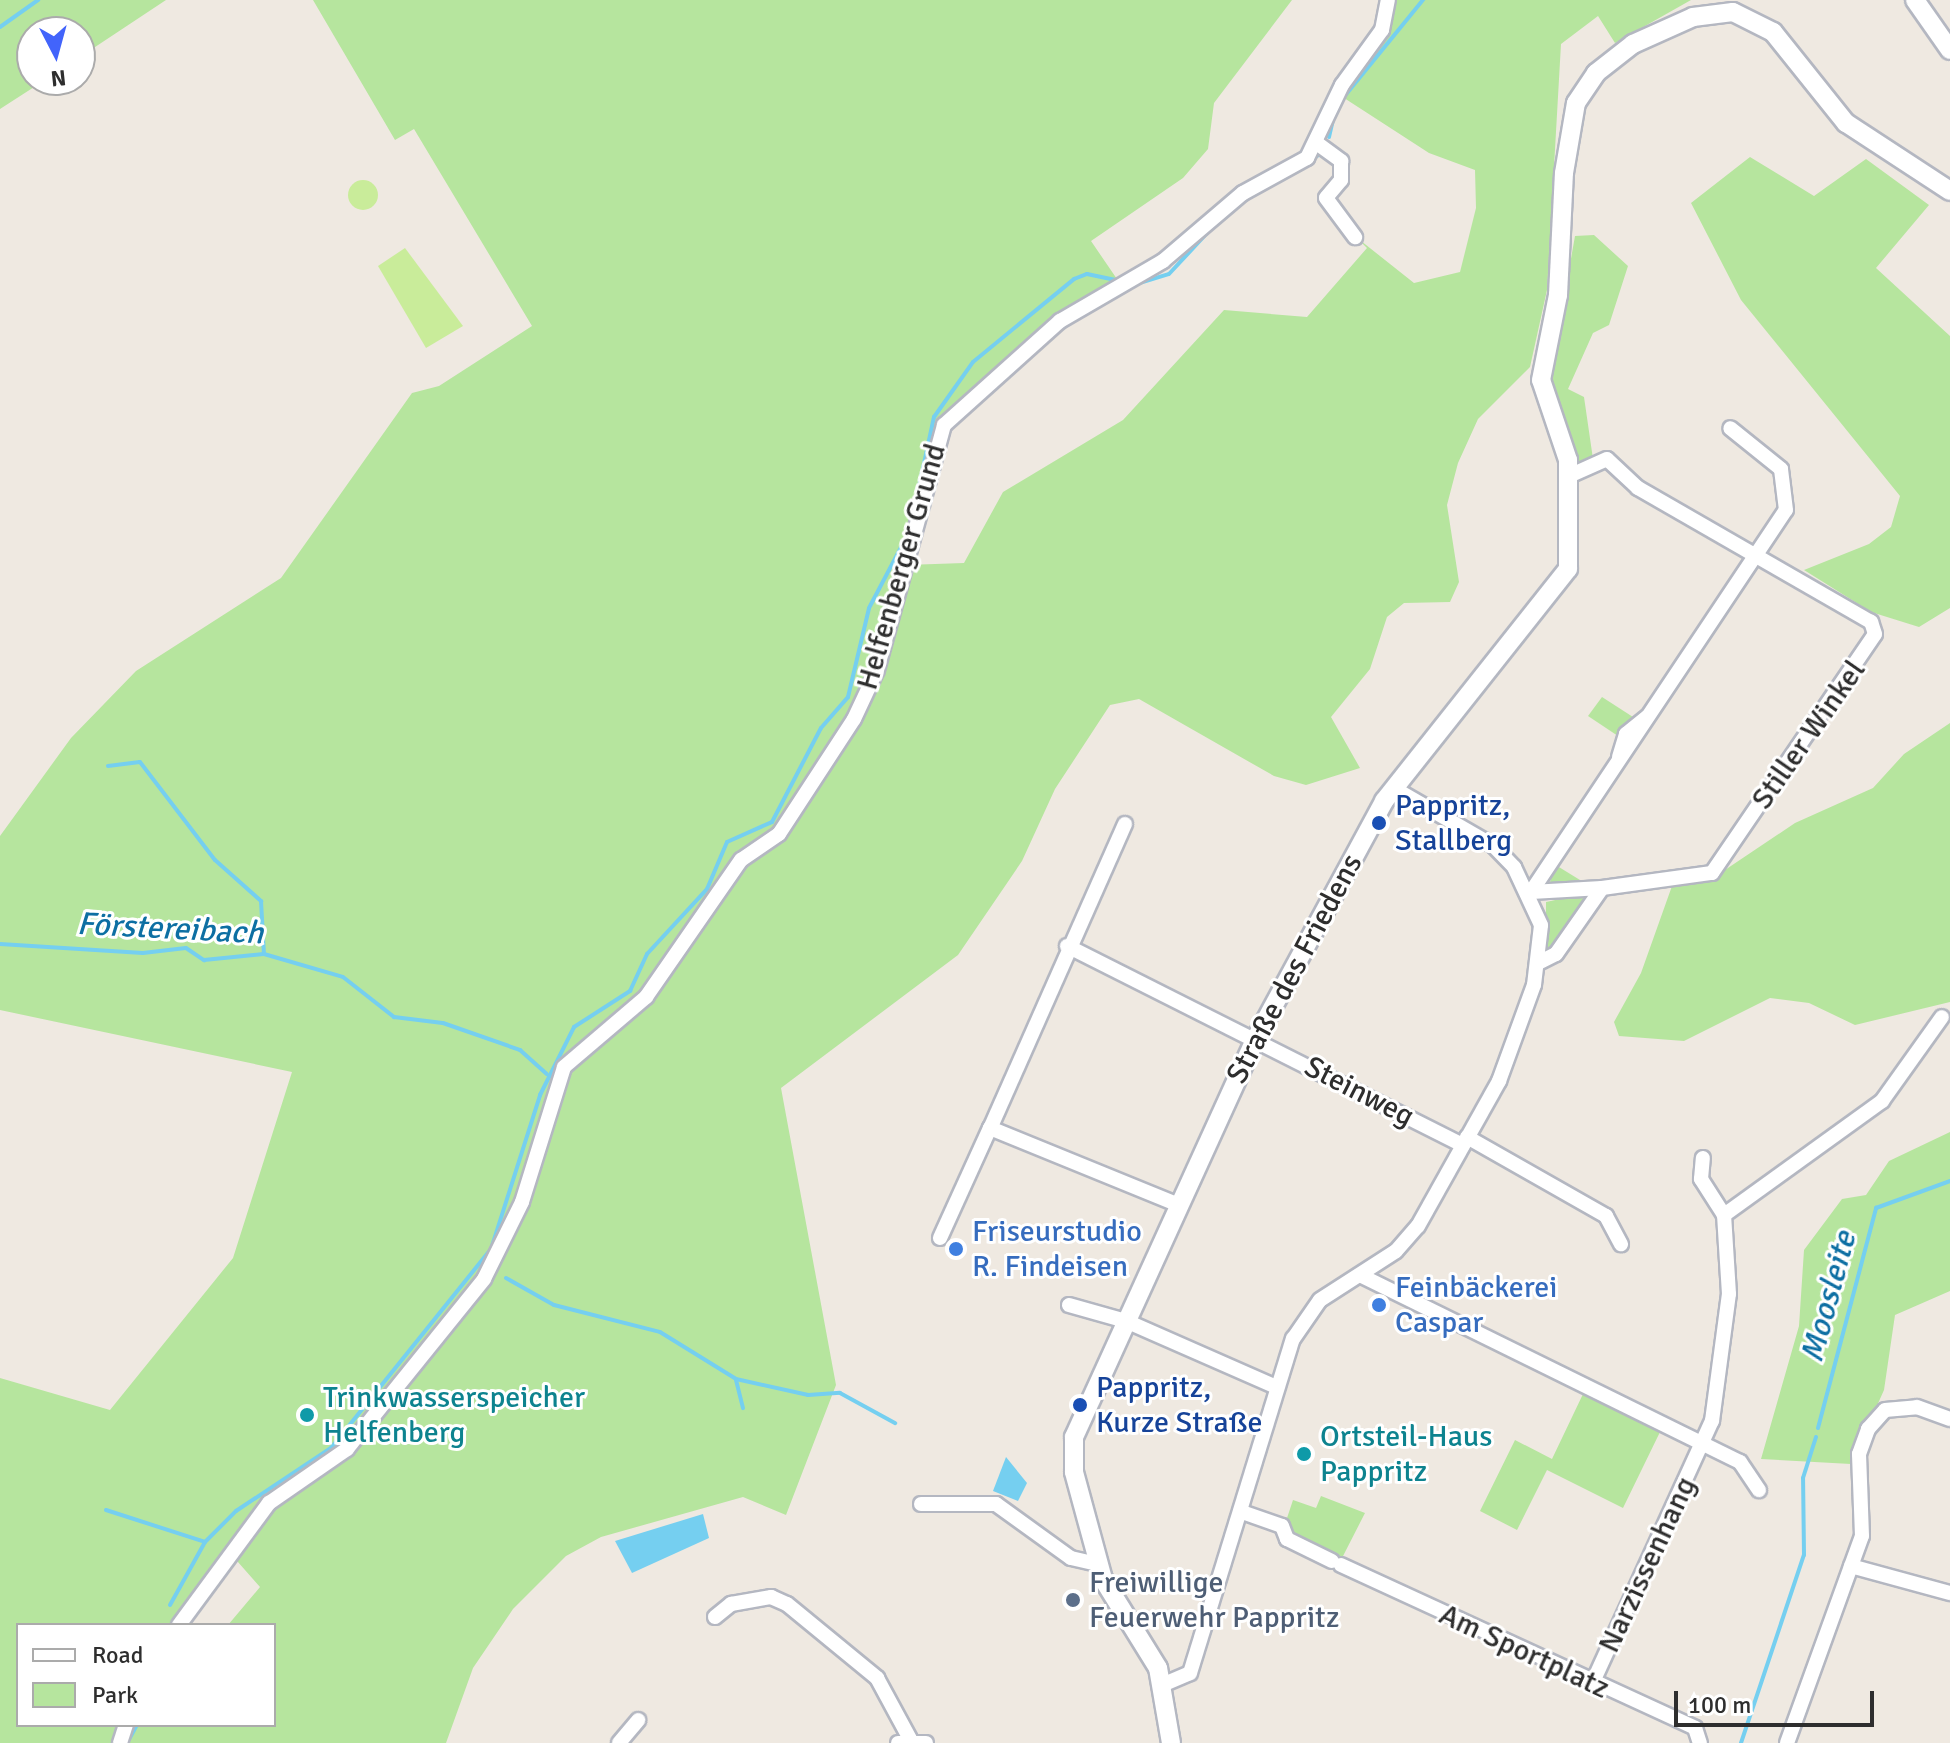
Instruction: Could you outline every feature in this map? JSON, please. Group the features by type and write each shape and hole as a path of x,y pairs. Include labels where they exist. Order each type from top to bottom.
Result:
{"street":[{"path":"1355,237 1326,198 1341,180 1341,161 1318,144 1342,85 1382,30 1388,0"},
{"path":"1915,0 1950,50"},
{"name":"Straße des Friedens","path":"1171,1743 1162,1685 1098,1564 1072,1445 1255,1040 1393,788 1563,578 1572,544 1569,476 1541,380 1558,295 1562,193 1570,122 1596,73 1657,32 1722,11 1773,32 1846,123 1950,191"},
{"name":"Helfenberger Grund","path":"180,1623 269,1503 347,1449 484,1279 522,1202 564,1067 646,997 741,860 779,834 854,719 877,670 944,425 1060,321 1116,284 1163,261 1220,211 1318,144"},
{"path":"1531,892 1619,758 1626,734 1648,716 1786,510 1787,480 1730,428"},
{"path":"1569,476 1607,459 1638,488 1757,557"},
{"path":"1736,546 1745,573"},
{"name":"Stiller Winkel","path":"1602,888 1712,873 1875,634 1871,622 1757,557"},
{"path":"1162,1685 1190,1673 1242,1512 1274,1386 1311,1311 1362,1276 1418,1226 1499,1081 1538,963 1541,925 1531,892 1494,846 1393,788"},
{"path":"940,1238 1067,946 1125,824"},
{"path":"1531,892 1602,888"},
{"path":"1538,963 1556,954 1602,888"},
{"name":"Steinweg","path":"1067,946 1465,1141 1606,1216 1621,1244"},
{"path":"1703,1158 1701,1179 1724,1215 1882,1101 1942,1017"},
{"path":"990,1128 1179,1205"},
{"name":"Narzissenhang","path":"1592,1684 1704,1447 1724,1358 1724,1215"},
{"path":"1362,1276 1448,1312 1704,1447 1749,1467 1759,1490"},
{"path":"1069,1305 1126,1321 1274,1386"},
{"path":"1790,1742 1863,1523 1859,1454 1885,1410 1917,1407 1950,1419"},
{"path":"921,1504 996,1504 1071,1558 1098,1564"},
{"name":"Am Sportplatz","path":"1242,1512 1282,1526 1287,1539 1336,1563 1592,1684 1695,1728 1700,1743"},
{"path":"1851,1566 1950,1593"},
{"path":"715,1617 731,1604 771,1597 787,1604 877,1678 904,1741 926,1743"},
{"path":"619,1743 638,1720"}],"green space":[{"path":"0,0 166,0 96,46 96,16 16,16 16,96 20,96 0,109"},
{"path":"313,0 1292,0 1214,103 1208,149 1183,178 1091,241 1119,282 956,409 906,565 964,563 1003,492 1123,420 1224,310 1307,317 1367,248 1356,237 1414,283 1460,272 1476,208 1475,170 1429,153 1341,96 1389,31 1385,0 1691,0 1615,43 1598,16 1561,44 1547,290 1530,367 1478,419 1458,463 1447,505 1459,582 1450,602 1404,603 1387,617 1370,669 1331,717 1360,768 1306,785 1274,776 1139,699 1110,705 1055,789 1022,861 958,955 781,1088 836,1385 786,1515 743,1497 601,1537 566,1556 513,1609 473,1668 446,1743 0,1743 0,1378 110,1410 233,1258 292,1072 0,1010 0,836 71,738 136,671 281,578 412,393 439,386 532,326 414,129 395,140"},
{"path":"1750,157 1814,196 1866,159 1929,205 1876,268 1950,336 1950,608 1919,627 1871,612 1804,570 1869,544 1891,527 1900,496 1741,300 1691,203"},
{"path":"363,180 374,184 378,195 374,206 363,210 352,206 348,195 352,184"},
{"path":"1594,235 1628,266 1609,325 1593,333 1568,389 1584,397 1593,459 1576,469 1549,383 1575,236"},
{"path":"405,248 463,326 426,348 378,266"},
{"path":"1602,697 1633,717 1618,736 1588,716"},
{"path":"1950,723 1950,1002 1855,1025 1809,1003 1770,998 1684,1041 1619,1036 1614,1022 1641,973 1672,886 1716,876 1795,823 1873,788 1904,754"},
{"path":"1554,864 1580,880 1582,886 1549,887"},
{"path":"1588,893 1556,949 1546,952 1546,902"},
{"path":"1950,1132 1950,1291 1895,1315 1884,1390 1851,1464 1761,1459 1799,1326 1804,1250 1842,1199 1866,1195 1889,1161"},
{"path":"1583,1394 1660,1432 1623,1508 1547,1470 1517,1530 1480,1511 1515,1440 1552,1459"},
{"path":"1321,1496 1365,1513 1341,1560 1296,1538 1286,1521 1293,1500 1316,1508"}],"water":[{"path":"1006,1457 1027,1483 1018,1501 993,1491"},
{"path":"703,1514 709,1538 632,1573 615,1541"}],"waterway":[{"path":"0,27 38,0"},
{"path":"1343,98 1423,0"},
{"path":"1329,137 1334,116"},
{"path":"1268,187 1320,154"},
{"path":"1136,284 1169,274 1208,232"},
{"path":"917,496 934,417 973,362 1074,279 1087,274 1120,281"},
{"name":"Förstereibach","path":"170,1605 205,1542 236,1511 331,1448 491,1249 540,1095 574,1027 630,991 647,954 707,889 727,842 772,822 821,728 848,697 869,608 909,532"},
{"path":"108,766 140,762 215,860 261,901 264,954"},
{"name":"Förstereibach","path":"0,944 143,953 186,948 204,960 264,954 343,977 394,1017 443,1023 520,1050 547,1074"},
{"name":"Moosleite","path":"1818,1428 1876,1208 1950,1181"},
{"path":"506,1278 554,1305 660,1332 736,1379 808,1395 840,1393 895,1423"},
{"path":"736,1380 743,1408"},
{"name":"Moosleite","path":"1741,1743 1804,1555 1803,1478 1816,1437"},
{"path":"106,1510 205,1542"},
{"path":"127,1743 136,1727"}],"place":[{"name":"Pappritz, Stallberg","path":"1379,823"},
{"name":"Friseurstudio R. Findeisen","path":"956,1249"},
{"name":"Feinbäckerei Caspar","path":"1379,1305"},
{"name":"Pappritz, Kurze Straße","path":"1080,1405"},
{"name":"Trinkwasserspeicher Helfenberg","path":"307,1415"},
{"name":"Ortsteil-Haus Pappritz","path":"1304,1454"},
{"name":"Freiwillige Feuerwehr Pappritz","path":"1073,1600"}]}
